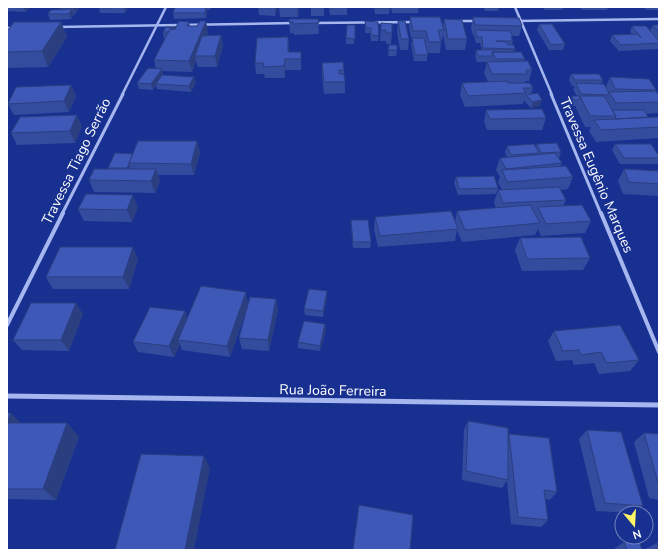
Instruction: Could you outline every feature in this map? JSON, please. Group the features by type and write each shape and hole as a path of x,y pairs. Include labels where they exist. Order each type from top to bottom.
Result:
{"street":[{"name":"Travessa Tiago Serrão","path":"7,325 166,7"},
{"name":"Travessa Eugênio Marques","path":"515,7 659,352"},
{"path":"513,21 659,19"},
{"path":"449,21 481,21"},
{"path":"307,23 418,22"},
{"path":"54,27 299,23"},
{"path":"7,28 23,28"},
{"name":"Rua João Ferreira","path":"7,396 659,405"}],"building":[{"path":"60,7 74,7 60,8"},
{"path":"99,7 124,7 99,8"},
{"path":"175,7 206,7 205,13 173,13"},
{"path":"390,7 390,8 375,8"},
{"path":"72,9 69,14 48,14 51,10"},
{"path":"410,17 440,17 444,30 438,30 441,42 429,42 426,31 413,31"},
{"path":"473,17 519,18 522,26 475,25"},
{"path":"289,19 318,19 319,23 293,24 293,22 289,22"},
{"path":"444,19 462,20 467,39 448,39"},
{"path":"179,21 189,22 187,26 197,26 200,21 206,21 189,61 154,60 170,29 175,29"},
{"path":"365,21 378,22 379,36 371,35 371,28 366,28"},
{"path":"398,21 405,21 409,39 401,39"},
{"path":"14,22 61,22 42,51 7,52 7,31"},
{"path":"381,23 392,24 392,33 386,33 386,30 381,30"},
{"path":"539,24 552,24 565,44 551,45"},
{"path":"347,25 355,25 355,39 346,38"},
{"path":"653,25 659,25 659,32"},
{"path":"632,26 646,26 659,41 659,43 621,45 612,35 638,34"},
{"path":"166,27 176,28 170,29 169,32 163,32"},
{"path":"475,30 510,31 513,41 496,41 507,42 508,45 514,45 515,49 483,48 482,37 477,37"},
{"path":"221,35 215,56 195,56 202,36"},
{"path":"288,37 288,52 301,52 301,59 285,59 284,66 263,67 264,63 255,63 257,38"},
{"path":"412,38 424,38 428,55 415,55"},
{"path":"389,45 397,45 397,50 388,50"},
{"path":"476,50 514,50 515,52 492,52 492,56 478,56"},
{"path":"492,52 521,52 525,59 496,59"},
{"path":"528,61 532,70 526,70 527,74 492,74 487,62"},
{"path":"343,62 344,70 339,70 339,74 344,74 345,82 324,82 322,63"},
{"path":"148,68 162,69 151,84 137,83"},
{"path":"571,74 599,74 603,80 575,80"},
{"path":"162,75 194,77 189,86 156,84"},
{"path":"610,77 649,79 656,90 615,89"},
{"path":"507,81 508,83 530,83 533,88 523,88 526,93 468,96 462,83"},
{"path":"576,83 604,84 609,93 608,95 581,94"},
{"path":"71,85 64,101 8,104 16,87"},
{"path":"656,91 659,95 659,102 616,103 609,92"},
{"path":"538,93 542,100 533,102 526,95"},
{"path":"572,96 580,96 579,100 574,100"},
{"path":"580,96 604,96 616,116 590,116"},
{"path":"542,109 546,118 490,119 486,110"},
{"path":"612,110 644,110 648,117 616,119 616,116"},
{"path":"77,115 70,131 11,133 20,117"},
{"path":"659,117 659,127 601,130 594,120"},
{"path":"138,141 197,141 191,164 129,163"},
{"path":"557,143 561,152 541,153 537,144"},
{"path":"534,144 539,153 511,155 507,146"},
{"path":"615,144 651,144 659,158 624,158"},
{"path":"115,153 133,154 127,168 108,168"},
{"path":"555,153 562,163 506,169 500,158"},
{"path":"566,166 573,177 507,182 502,170"},
{"path":"94,169 156,169 151,181 89,180"},
{"path":"624,169 659,171 659,184 629,182"},
{"path":"494,176 498,188 459,189 456,177"},
{"path":"559,187 566,200 503,203 498,190"},
{"path":"86,194 133,195 127,210 78,209"},
{"path":"530,205 540,223 465,230 457,211"},
{"path":"582,205 591,221 546,224 538,207"},
{"path":"451,211 458,229 380,236 375,217"},
{"path":"351,220 368,220 371,242 353,242"},
{"path":"581,237 590,258 527,259 520,238"},
{"path":"60,247 133,247 123,277 46,277"},
{"path":"201,286 246,292 227,346 178,340"},
{"path":"309,289 327,291 323,311 304,309"},
{"path":"250,297 276,299 268,340 239,338"},
{"path":"31,303 76,303 61,340 13,340"},
{"path":"150,307 185,311 169,346 133,342"},
{"path":"304,321 325,324 320,346 298,342"},
{"path":"620,325 639,360 607,363 601,352 581,355 579,350 563,351 554,331"},
{"path":"7,413 11,413 7,422"},
{"path":"468,421 508,428 508,480 466,471"},
{"path":"7,423 67,423 43,489 7,489"},
{"path":"587,430 621,432 643,505 605,503"},
{"path":"644,433 659,434 659,486"},
{"path":"509,434 549,438 557,492 544,490 548,520 518,517"},
{"path":"141,454 204,456 185,550 115,550"},
{"path":"359,505 413,515 410,550 353,550"},
{"path":"625,545 641,545 642,550 627,550"}]}
